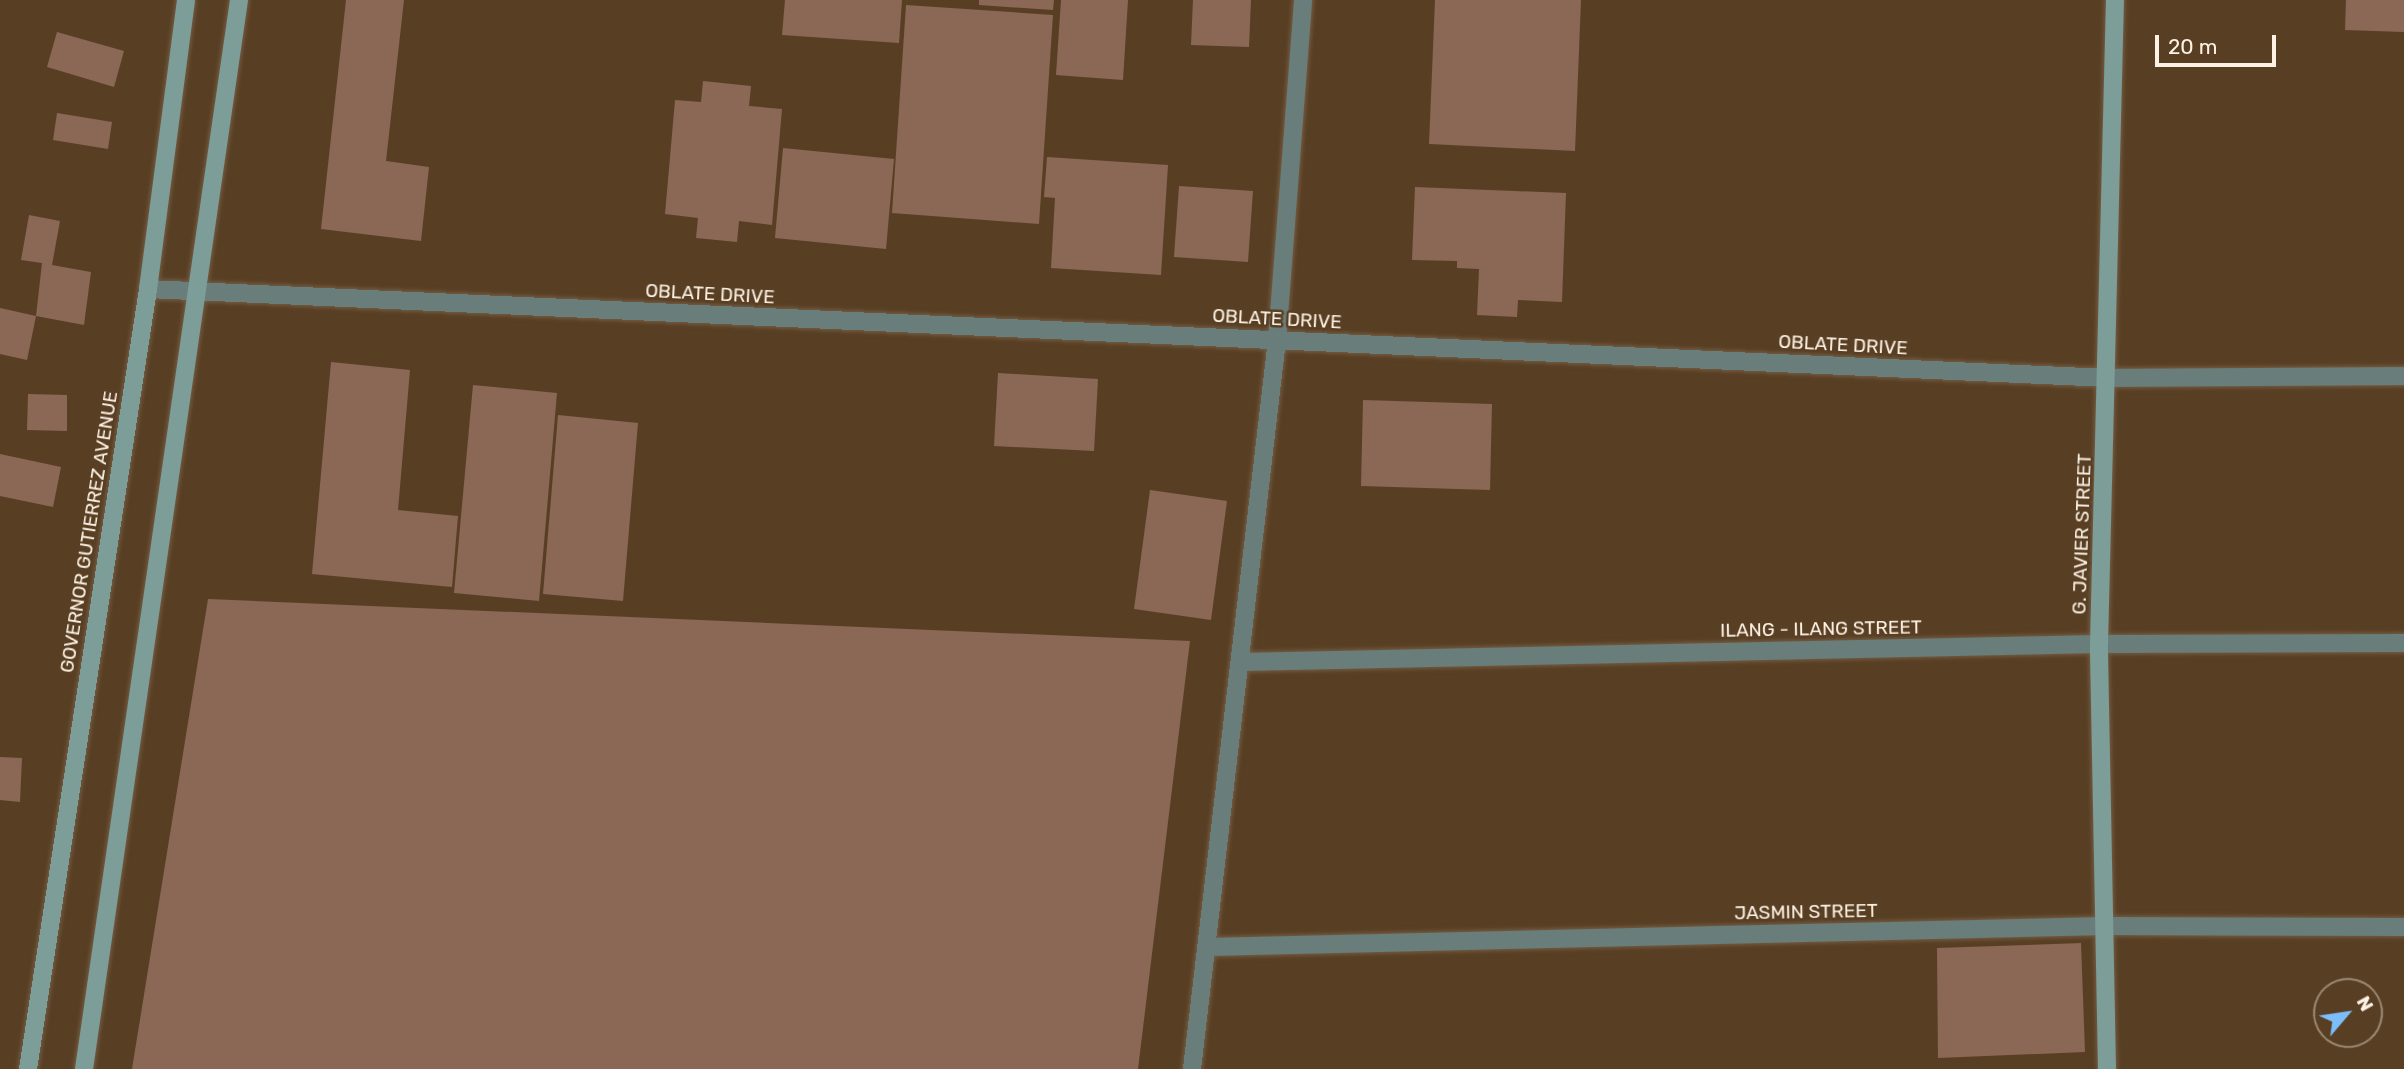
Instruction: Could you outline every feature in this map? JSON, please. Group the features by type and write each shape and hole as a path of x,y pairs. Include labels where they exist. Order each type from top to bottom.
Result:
{"street":[{"name":"GOVERNOR GUTIERREZ AVENUE","path":"28,1069 148,289 186,0"},
{"path":"84,1069 239,0"},
{"path":"1192,1069 1209,947 1277,340 1303,0"},
{"name":"G. JAVIER STREET","path":"2107,1069 2099,644 2109,378 2115,0"},
{"name":"OBLATE DRIVE","path":"148,289 2109,378 2404,376"},
{"name":"ILANG - ILANG STREET","path":"1240,662 2099,644 2404,643"},
{"name":"JASMIN STREET","path":"1209,947 2106,926 2404,927"}],"building":[{"path":"346,0 404,0 386,161 429,167 421,241 321,229"},
{"path":"785,0 902,0 899,43 782,35"},
{"path":"979,0 1054,0 1053,10 979,5"},
{"path":"1061,0 1128,0 1123,80 1056,75"},
{"path":"1193,0 1251,0 1249,47 1191,45"},
{"path":"1435,0 1581,0 1575,151 1429,144"},
{"path":"2346,0 2404,0 2404,32 2345,30"},
{"path":"906,5 1053,15 1039,224 892,213"},
{"path":"57,32 124,51 114,87 47,67"},
{"path":"703,81 751,86 749,106 782,109 772,225 739,221 737,242 696,238 698,218 665,214 675,100 701,102"},
{"path":"57,113 112,122 108,149 53,140"},
{"path":"783,148 894,159 886,249 775,238"},
{"path":"1047,157 1168,165 1161,275 1051,268 1055,198 1044,197"},
{"path":"1179,186 1253,191 1248,262 1174,257"},
{"path":"1415,187 1566,193 1562,302 1518,300 1517,317 1477,315 1479,269 1457,268 1457,261 1412,260"},
{"path":"29,215 60,221 52,265 91,272 84,325 36,316 42,263 21,260"},
{"path":"0,308 36,316 27,360 0,354"},
{"path":"331,362 410,370 398,510 458,516 452,587 312,574"},
{"path":"998,373 1098,379 1094,451 994,446"},
{"path":"473,385 557,393 539,601 454,593"},
{"path":"28,394 67,395 67,431 27,430"},
{"path":"1363,400 1492,404 1490,490 1361,486"},
{"path":"558,415 638,423 623,601 543,594"},
{"path":"0,454 61,467 53,507 0,496"},
{"path":"1150,490 1227,501 1211,620 1134,609"},
{"path":"208,599 1190,641 1138,1069 132,1069"},
{"path":"0,757 22,758 20,802 0,800"},
{"path":"2081,943 2085,1052 1938,1058 1937,948"}]}
